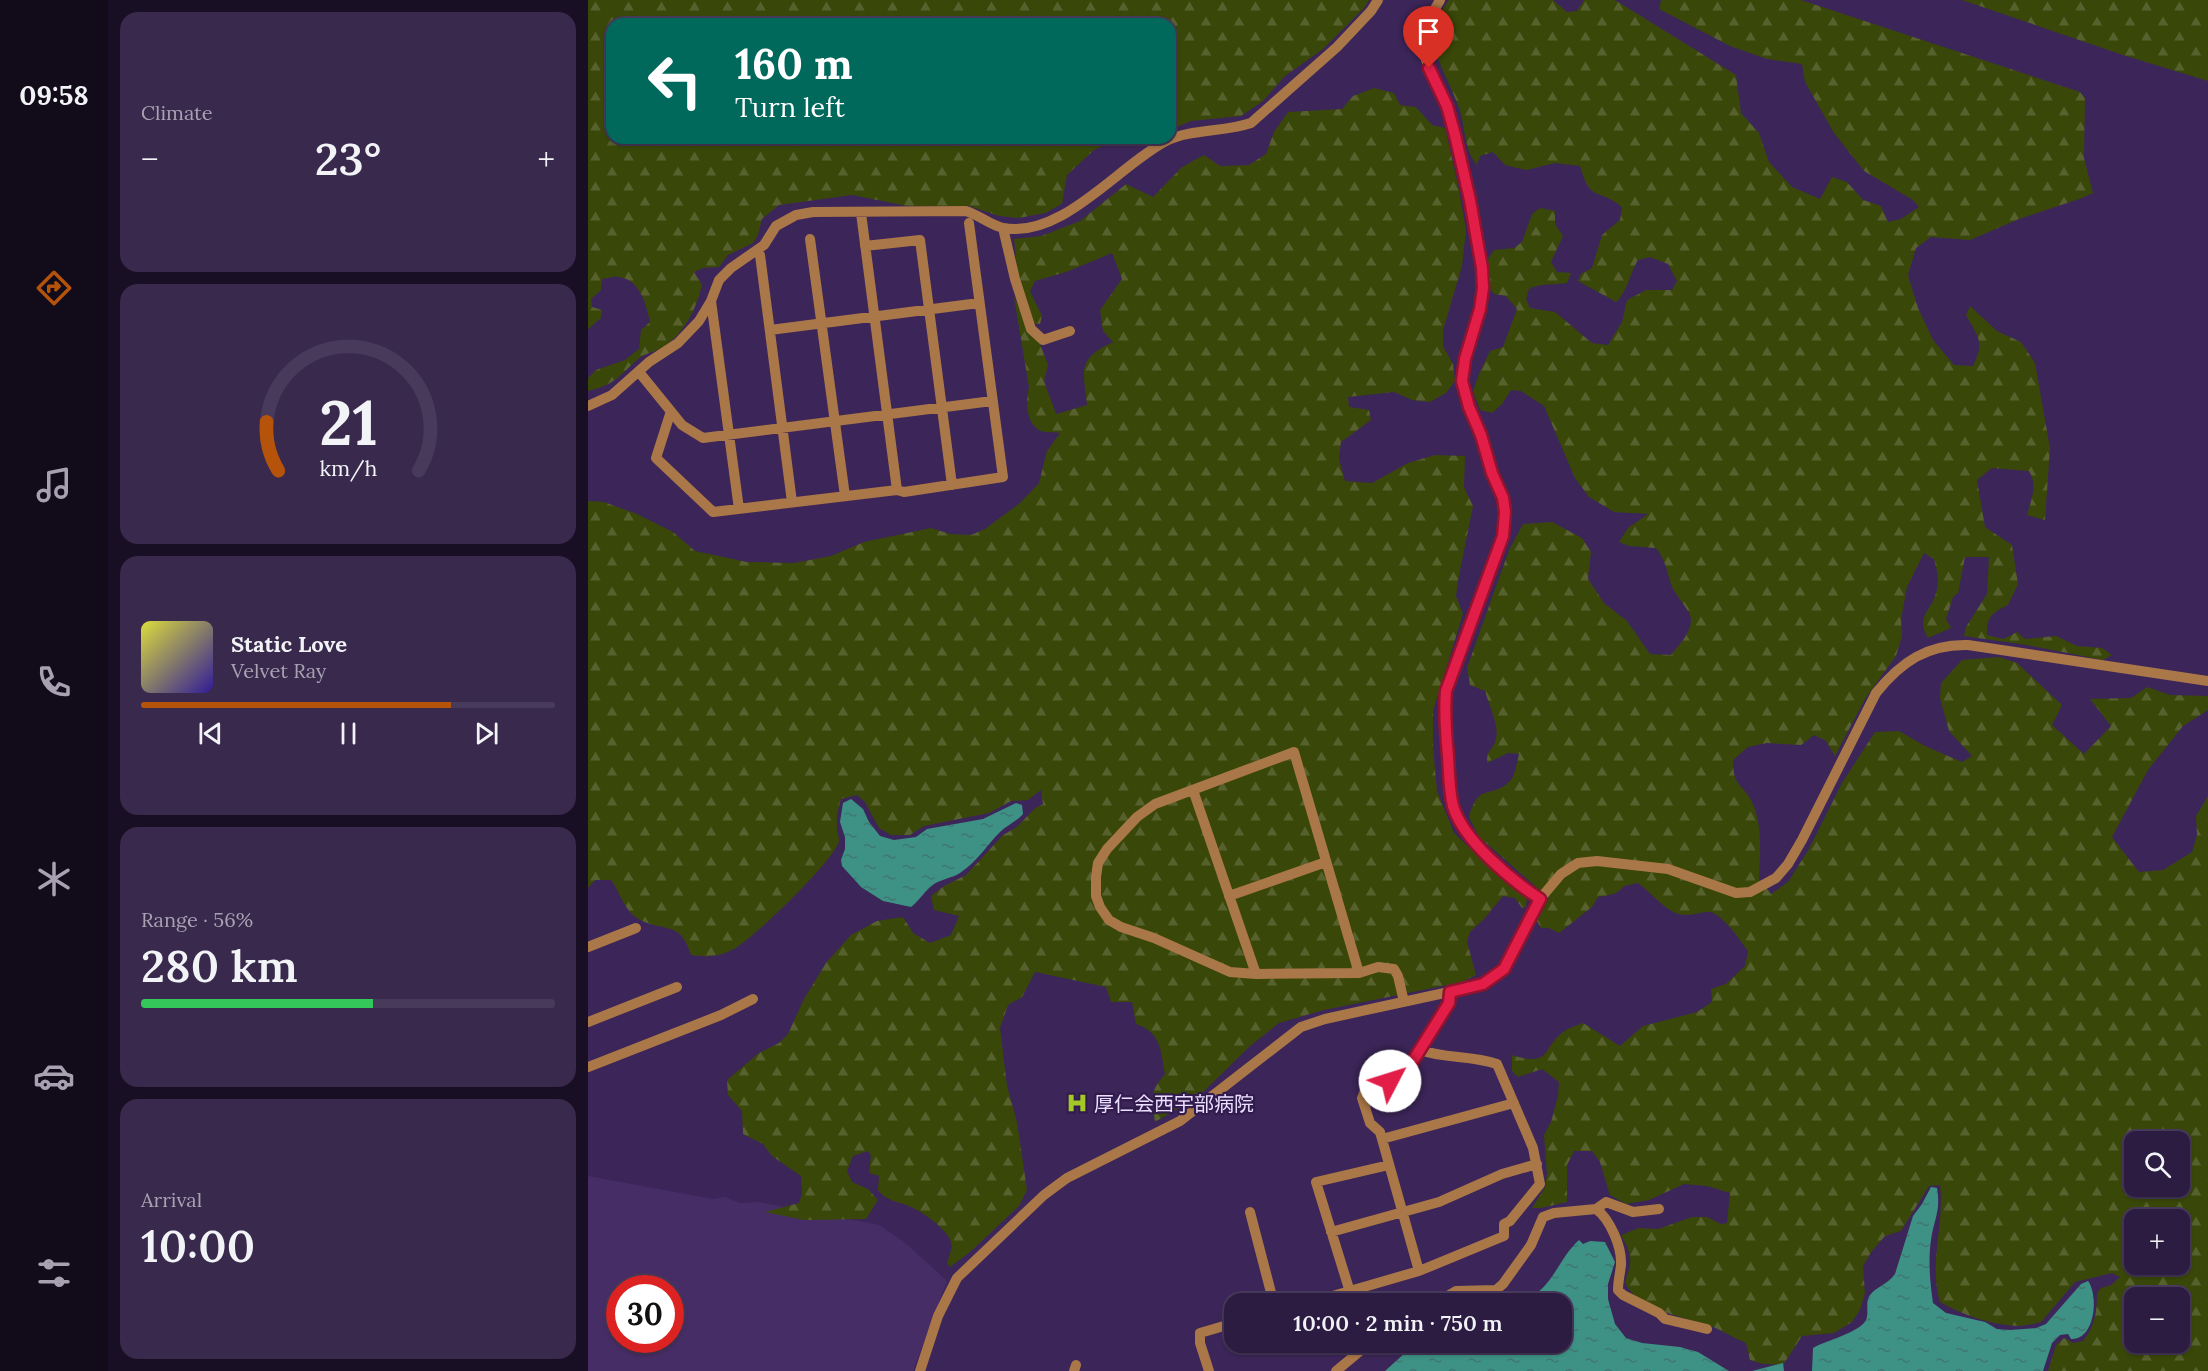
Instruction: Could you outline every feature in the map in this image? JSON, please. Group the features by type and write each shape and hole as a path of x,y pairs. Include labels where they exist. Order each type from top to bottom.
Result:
{"street":[{"path":"1176,137 1236,128 1251,123 1337,47 1371,11 1377,0"},
{"path":"1440,0 1424,34 1424,51 1429,68 1447,106 1455,135 1482,268 1483,288 1480,309 1465,359 1462,381 1492,473 1503,498 1505,512 1503,536 1446,691 1444,712 1451,791 1455,812 1465,833 1478,847 1540,899"},
{"path":"588,406 612,395 678,343 699,321 711,301 719,280 731,268 764,245 776,226 796,215 813,212 966,211 1003,228 1041,224 1063,216 1136,160 1161,144"},
{"path":"861,213 897,490"},
{"path":"671,411 656,458 713,512 897,490 904,492 1003,477 969,223"},
{"path":"1003,228 1015,279 1031,329 1043,340 1070,331"},
{"path":"810,239 837,422 845,496"},
{"path":"865,246 920,240 951,485"},
{"path":"757,250 760,255 792,502"},
{"path":"711,301 739,509"},
{"path":"770,330 979,303"},
{"path":"639,372 682,424 703,438 992,401"},
{"path":"920,1371 938,1316 957,1278 1044,1195 1067,1178 1180,1121 1301,1027 1325,1019 1483,984 1504,969 1540,899 1561,874 1578,862 1597,861 1668,869 1736,893 1750,892 1776,878 1788,864 1802,840 1876,693 1892,674 1910,660 1931,650 1952,645 1968,645 2208,681"},
{"path":"1359,973 1294,752 1155,804 1137,817 1107,849 1098,863 1096,896 1100,908 1109,920 1120,927 1154,938 1230,972 1256,975 1359,973 1378,968 1394,969 1404,1002"},
{"path":"1193,790 1256,975"},
{"path":"1229,896 1326,862"},
{"path":"588,947 636,928"},
{"path":"588,1022 676,987"},
{"path":"1419,1271 1380,1132 1370,1123 1362,1098 1364,1093 1380,1087 1411,1064 1449,1003 1450,992"},
{"path":"588,1066 721,1015 753,999"},
{"path":"1346,1293 1419,1271 1504,1236 1504,1224 1510,1221 1540,1184 1533,1148 1497,1064 1480,1058 1430,1054 1420,1050"},
{"path":"1382,1139 1514,1103"},
{"path":"1331,1232 1439,1202 1502,1174 1537,1164"},
{"path":"1350,1292 1316,1182 1389,1165"},
{"path":"1453,1293 1496,1290 1503,1284 1531,1245 1543,1217 1554,1213 1596,1209 1606,1202 1612,1202 1633,1212 1659,1209"},
{"path":"1596,1209 1605,1216 1612,1227 1620,1256 1618,1290 1623,1295 1659,1313 1665,1319 1707,1329"},
{"path":"1250,1212 1271,1293"},
{"path":"1209,1371 1200,1343 1200,1333 1224,1326"},
{"path":"1336,1371 1358,1353"}],"shaded area":[{"path":"588,1176 713,1199 725,1197 740,1203 759,1202 879,1225 903,1241 947,1281 913,1371 588,1371"}],"green space":[{"path":"588,0 1369,0 1364,8 1323,49 1285,76 1263,101 1241,116 1191,121 1176,127 1176,18 606,18 606,144 1107,144 1094,150 1067,175 1062,204 1045,213 1019,218 999,216 969,206 907,206 852,195 779,205 762,219 758,235 753,243 728,255 719,267 703,268 694,272 702,285 693,311 678,335 663,347 641,357 611,383 588,391 588,378 596,370 625,360 639,349 641,330 650,322 641,293 625,278 602,279 601,290 591,299 592,307 602,310 601,318 588,329"},
{"path":"1449,0 1553,0 1567,12 1577,11 1584,0 1615,0 1736,75 1741,113 1759,133 1769,162 1792,187 1820,199 1832,177 1847,182 1863,200 1881,206 1888,222 1901,219 1919,207 1913,200 1864,171 1834,133 1805,82 1802,64 1767,59 1730,46 1659,9 1661,0 1801,0 2080,92 2085,98 2084,158 2093,193 2019,219 1970,240 1931,237 1916,248 1908,275 1918,308 1933,340 1954,365 1973,366 1979,351 1977,334 1966,315 1970,306 1997,331 2021,342 2035,363 2050,448 2045,520 2027,515 2033,487 2029,471 1992,468 1977,480 1985,527 2012,545 2018,584 2008,605 1998,610 1989,619 1987,635 2003,639 2017,632 2025,639 2056,636 2077,646 2102,648 2112,655 2103,660 2027,645 1964,636 1966,627 1987,594 1989,557 1965,557 1958,593 1953,597 1946,619 1951,628 1928,638 1923,624 1925,614 1934,599 1938,580 1934,559 1924,553 1907,587 1901,620 1902,636 1896,656 1865,699 1835,756 1826,741 1814,735 1801,745 1767,743 1748,747 1733,760 1733,769 1736,780 1756,811 1760,840 1759,879 1771,894 1788,882 1809,849 1842,783 1875,732 1899,731 1925,746 1962,762 1972,756 1949,731 1940,698 1941,683 1962,660 1999,657 2017,663 2062,705 2052,725 2084,754 2111,726 2090,699 2131,698 2147,687 2170,695 2208,696 2208,710 2183,726 2148,770 2112,837 2139,872 2163,870 2192,852 2197,835 2196,816 2208,796 2208,1371 2048,1371 2056,1345 2064,1338 2073,1343 2083,1341 2087,1335 2094,1318 2097,1293 2101,1288 2111,1285 2120,1277 2112,1273 2075,1282 2041,1322 2027,1325 2008,1325 1988,1321 1967,1315 1940,1302 1936,1258 1941,1200 1940,1185 1929,1186 1901,1231 1885,1236 1872,1251 1863,1266 1865,1293 1860,1310 1852,1322 1834,1333 1802,1336 1783,1365 1763,1364 1750,1360 1746,1343 1711,1326 1650,1306 1631,1292 1625,1282 1630,1258 1621,1235 1639,1228 1658,1229 1692,1217 1707,1217 1721,1224 1727,1223 1730,1193 1707,1186 1684,1184 1649,1200 1626,1204 1610,1195 1600,1162 1592,1151 1574,1151 1567,1165 1567,1202 1532,1208 1545,1187 1547,1174 1544,1135 1551,1122 1559,1082 1542,1069 1518,1077 1512,1071 1512,1055 1534,1059 1541,1057 1558,1036 1583,1023 1620,1046 1643,1026 1697,1012 1712,1002 1711,989 1726,984 1745,966 1748,951 1717,915 1711,912 1678,914 1667,908 1638,883 1598,897 1592,907 1559,933 1549,928 1541,928 1537,921 1549,898 1479,837 1469,817 1481,795 1503,787 1512,779 1519,754 1508,753 1487,763 1488,753 1494,745 1496,724 1485,691 1470,685 1467,668 1509,550 1523,524 1552,522 1582,538 1591,552 1588,579 1604,603 1627,621 1650,654 1671,655 1687,635 1691,623 1691,617 1672,587 1664,562 1656,548 1629,546 1619,542 1628,528 1648,514 1614,512 1589,497 1575,478 1544,406 1521,391 1511,390 1502,404 1492,413 1480,410 1473,391 1479,374 1490,351 1503,347 1517,309 1506,296 1494,294 1489,288 1488,259 1494,250 1514,248 1522,242 1532,214 1540,208 1555,211 1555,224 1563,236 1551,262 1557,272 1571,273 1567,283 1529,289 1526,299 1530,308 1555,312 1592,343 1608,345 1622,322 1627,300 1646,290 1672,290 1677,281 1668,264 1650,257 1638,260 1623,293 1616,302 1578,281 1581,274 1592,268 1602,235 1620,220 1622,207 1592,190 1580,166 1555,163 1526,170 1505,165 1493,152 1480,156 1477,165 1469,152 1459,108 1437,54 1434,41 1435,28"},
{"path":"1962,0 2208,0 2208,81 2123,55"},
{"path":"1374,88 1394,93 1400,105 1416,107 1432,125 1445,128 1466,230 1462,266 1443,330 1443,346 1453,364 1455,381 1446,393 1430,402 1412,400 1394,392 1348,397 1349,407 1369,410 1371,420 1341,442 1339,459 1345,481 1372,483 1408,463 1435,455 1465,456 1464,487 1473,506 1456,596 1463,614 1433,711 1437,791 1454,833 1482,860 1527,897 1526,907 1522,908 1515,898 1503,896 1470,932 1467,942 1476,975 1462,982 1324,1010 1279,1023 1250,1046 1199,1096 1155,1122 1153,1096 1156,1086 1165,1074 1162,1058 1155,1037 1151,1032 1136,1024 1132,1002 1111,1002 1106,987 1035,972 1022,997 1008,1005 1000,1028 1007,1086 1017,1122 1027,1190 1019,1206 970,1252 950,1267 947,1263 952,1247 948,1235 922,1213 881,1194 878,1190 879,1176 869,1173 871,1156 868,1151 853,1156 847,1171 852,1182 868,1189 878,1200 866,1219 804,1220 765,1212 799,1203 802,1194 801,1176 772,1156 763,1144 743,1134 742,1111 728,1095 727,1080 759,1053 779,1043 788,1034 804,999 826,963 851,935 877,921 903,917 913,933 930,943 951,935 959,916 934,910 931,896 944,886 966,875 1003,835 1017,827 1034,809 1043,804 1041,790 1028,800 1011,801 989,813 924,826 910,835 891,835 879,828 865,802 857,795 841,799 837,820 839,841 834,851 791,899 756,932 732,950 712,956 691,955 687,943 676,931 646,923 633,915 625,906 611,880 595,880 588,888 588,501 604,502 637,514 673,532 695,551 747,562 794,563 831,556 864,542 931,528 950,534 971,535 985,529 1020,503 1039,483 1047,451 1060,433 1041,431 1036,428 1029,417 1027,398 1029,387 1014,297 1038,339 1048,365 1044,381 1056,414 1087,405 1084,382 1085,366 1093,354 1113,342 1103,331 1100,310 1122,279 1112,253 1066,272 1035,281 1030,291 1042,316 1040,324 1031,323 1017,268 1014,239 1041,236 1080,221 1126,184 1153,197 1182,167 1204,155 1220,166 1249,165 1266,154 1274,132 1288,112 1342,109 1353,96"}],"water":[{"path":"851,799 863,809 869,822 880,836 894,840 916,837 927,829 983,819 1016,803 1022,805 1023,814 1000,832 966,869 934,884 911,907 883,901 861,887 842,866 845,837 840,822 843,803"},
{"path":"1931,1187 1937,1188 1938,1203 1930,1255 1933,1303 1946,1313 1985,1322 1997,1329 2036,1328 2046,1324 2081,1284 2088,1281 2094,1306 2090,1325 2079,1337 2071,1339 2068,1334 2060,1335 2052,1343 2043,1371 1812,1371 1813,1348 1853,1331 1866,1320 1868,1298 1895,1274 1913,1216"},
{"path":"1579,1240 1583,1244 1590,1241 1605,1242 1615,1262 1608,1284 1608,1299 1615,1324 1626,1338 1642,1343 1680,1347 1698,1352 1729,1371 1385,1371 1405,1353 1572,1353 1572,1293 1536,1293 1554,1274"},
{"path":"1783,1363 1784,1371 1752,1371"}],"place":[{"name":"厚仁会西宇部病院","path":"1077,1103"}],"route":[{"path":"1390,1081 1411,1064 1449,1003 1450,992 1483,984 1504,969 1540,899 1478,847 1465,833 1453,805 1451,791 1444,712 1446,691 1503,536 1505,512 1503,498 1492,473 1462,381 1465,359 1480,309 1483,288 1482,268 1455,135 1447,106 1429,68"}]}
